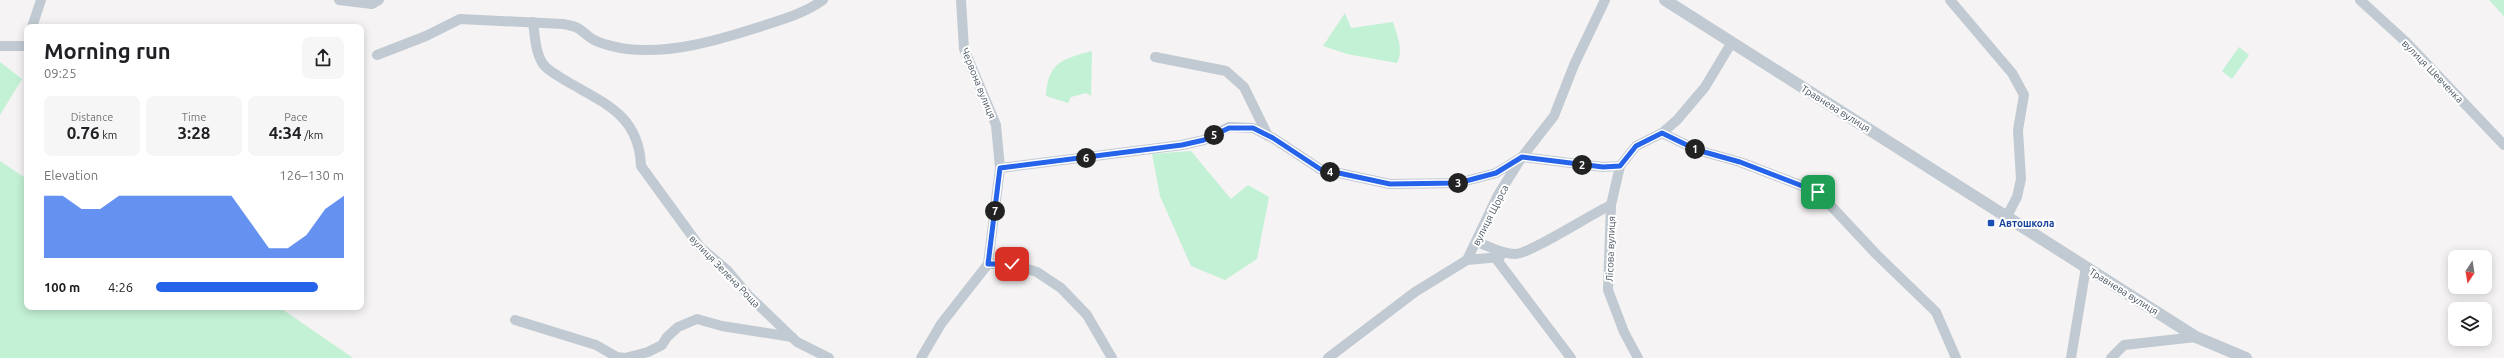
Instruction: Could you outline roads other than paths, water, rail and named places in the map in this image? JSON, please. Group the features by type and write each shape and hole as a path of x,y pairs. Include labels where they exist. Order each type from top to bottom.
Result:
{"street":[{"path":"33,24 41,0"},
{"path":"340,0 372,4 379,0"},
{"path":"377,55 426,36 460,19 533,22 580,27 595,40 626,49 658,49 725,39 787,19 809,10 823,0"},
{"name":"Червона вулиця","path":"961,0 964,49 996,125 1000,168 988,264"},
{"name":"вулиця Щорса","path":"1467,260 1498,195 1522,157 1554,116 1577,59 1605,0"},
{"path":"1950,0 2012,73 2024,95 2018,130 2021,179 2017,197 2007,216"},
{"name":"вулиця Шевченка","path":"2360,0 2406,42 2504,146"},
{"name":"Травнева вулиця","path":"1672,2 1732,42 2196,337 2246,358"},
{"name":"вулиця Зелена Роща","path":"533,22 536,45 543,64 558,76 619,112 630,123 641,151 641,166 682,226 700,247 727,270 748,295 797,342 829,358"},
{"path":"1000,168 1182,145 1204,140 1229,128 1253,128 1320,169 1390,184 1458,183 1496,173 1522,157 1603,167 1620,166 1636,146 1662,133 1677,120 1704,87 1732,42"},
{"path":"0,46 24,46"},
{"path":"1155,56 1226,71 1244,87 1268,136"},
{"path":"1662,133 1697,150 1740,162 1818,192 1873,251 1936,312 1956,358"},
{"name":"Лісова вулиця","path":"1620,166 1611,206 1608,290 1624,332 1638,358"},
{"path":"1328,358 1415,292 1467,260 1494,256 1516,255 1543,243 1611,206"},
{"path":"1476,242 1496,250 1516,255"},
{"path":"1494,256 1571,358"},
{"path":"921,358 941,324 988,264 1012,264 1037,272 1061,288 1087,315 1112,358"},
{"path":"2071,358 2086,267"},
{"path":"515,320 596,345 617,357 637,356 662,345 667,337 678,327 697,320 722,326 792,337"},
{"path":"2111,358 2124,344 2178,340 2196,337"}],"place":[{"name":"Автошкола","path":"1991,223"}]}
